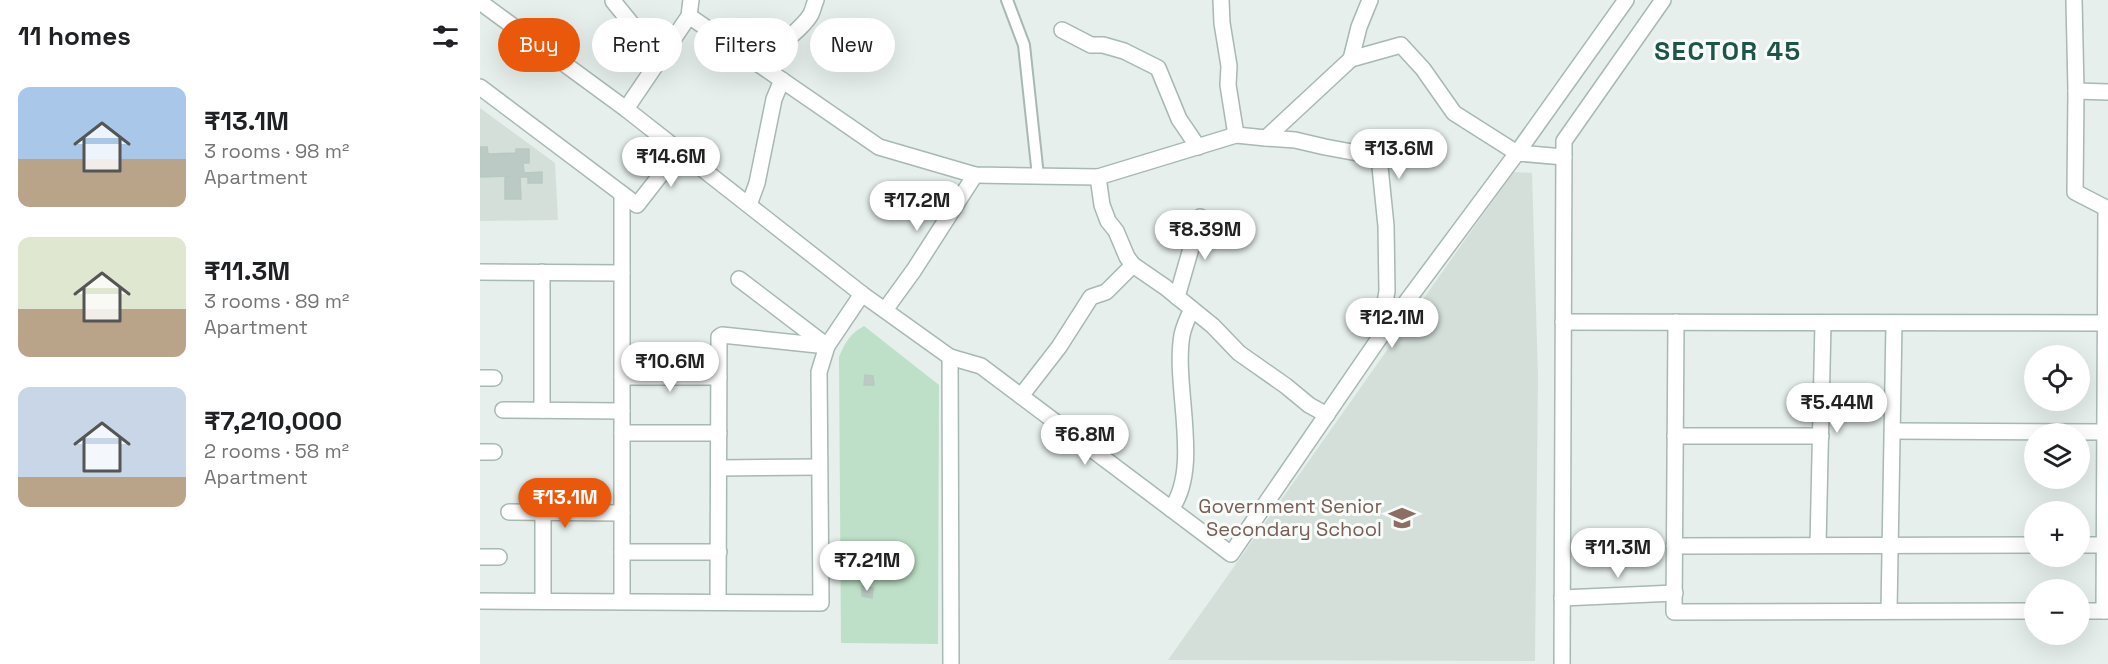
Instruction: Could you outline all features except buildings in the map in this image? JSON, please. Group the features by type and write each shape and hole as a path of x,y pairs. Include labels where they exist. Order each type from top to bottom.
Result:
{"street":[{"path":"682,26 689,16 691,0"},
{"path":"798,28 812,13 816,0"},
{"path":"1007,0 1024,45 1038,176"},
{"path":"1221,0 1229,66 1228,85 1236,135"},
{"path":"1351,59 1359,27 1370,0"},
{"path":"480,2 680,150 862,294 950,357 981,366 1231,554 1378,340 1517,153 1626,0"},
{"path":"1562,664 1564,141 1663,0"},
{"path":"2074,0 2075,192 2107,209 2104,545 2106,611 2090,611"},
{"path":"613,1 627,18"},
{"path":"689,16 694,19"},
{"path":"1062,30 1091,45 1103,45 1147,60 1158,68 1179,119 1198,147"},
{"path":"1266,138 1351,59 1401,45 1423,69 1454,113 1517,153 1564,157"},
{"path":"626,110 652,72"},
{"path":"770,72 879,147 975,174 1098,177 1236,135 1295,140 1379,157 1386,226 1387,291 1378,340"},
{"path":"749,205 757,183 774,99 782,80"},
{"path":"480,87 637,205 680,150"},
{"path":"2076,91 2108,92"},
{"path":"885,310 914,270 975,174"},
{"path":"1098,177 1102,205 1108,221 1116,231 1126,257 1133,265 1213,326 1239,353 1309,405 1327,415"},
{"path":"622,194 622,601"},
{"path":"1177,297 1200,217"},
{"path":"1021,396 1059,347 1091,297 1106,292 1133,265"},
{"path":"480,272 622,273"},
{"path":"542,272 542,410"},
{"path":"739,279 827,346"},
{"path":"480,601 821,603 819,372 827,346 862,294"},
{"path":"1171,509 1179,499 1185,466 1185,432 1181,403 1181,347 1182,334 1192,309"},
{"path":"1563,322 2105,323"},
{"path":"1676,322 1674,612 2024,611"},
{"path":"1818,546 1823,323"},
{"path":"1889,611 1894,323"},
{"path":"718,602 719,337 722,335 827,346"},
{"path":"950,357 951,664"},
{"path":"622,377 719,377"},
{"path":"503,410 622,411"},
{"path":"1893,431 2106,432"},
{"path":"622,433 718,433"},
{"path":"1675,436 1821,436"},
{"path":"719,468 819,467"},
{"path":"509,512 622,513"},
{"path":"543,512 543,601"},
{"path":"1674,546 2024,545"},
{"path":"2090,545 2104,545"},
{"path":"622,552 718,552"},
{"path":"480,557 499,557"},
{"path":"1562,598 1675,593"}],"shaded area":[{"path":"480,108 555,163 558,220 480,221"},
{"name":"Government Senior Secondary School","path":"1513,172 1532,173 1538,377 1535,661 1168,660"}],"green space":[{"path":"864,326 939,385 938,644 841,643 839,357 848,339"}],"place":[{"name":"Government Senior Secondary School","path":"1402,518"}],"district":[{"name":"SECTOR 45","path":"1728,51"}]}
